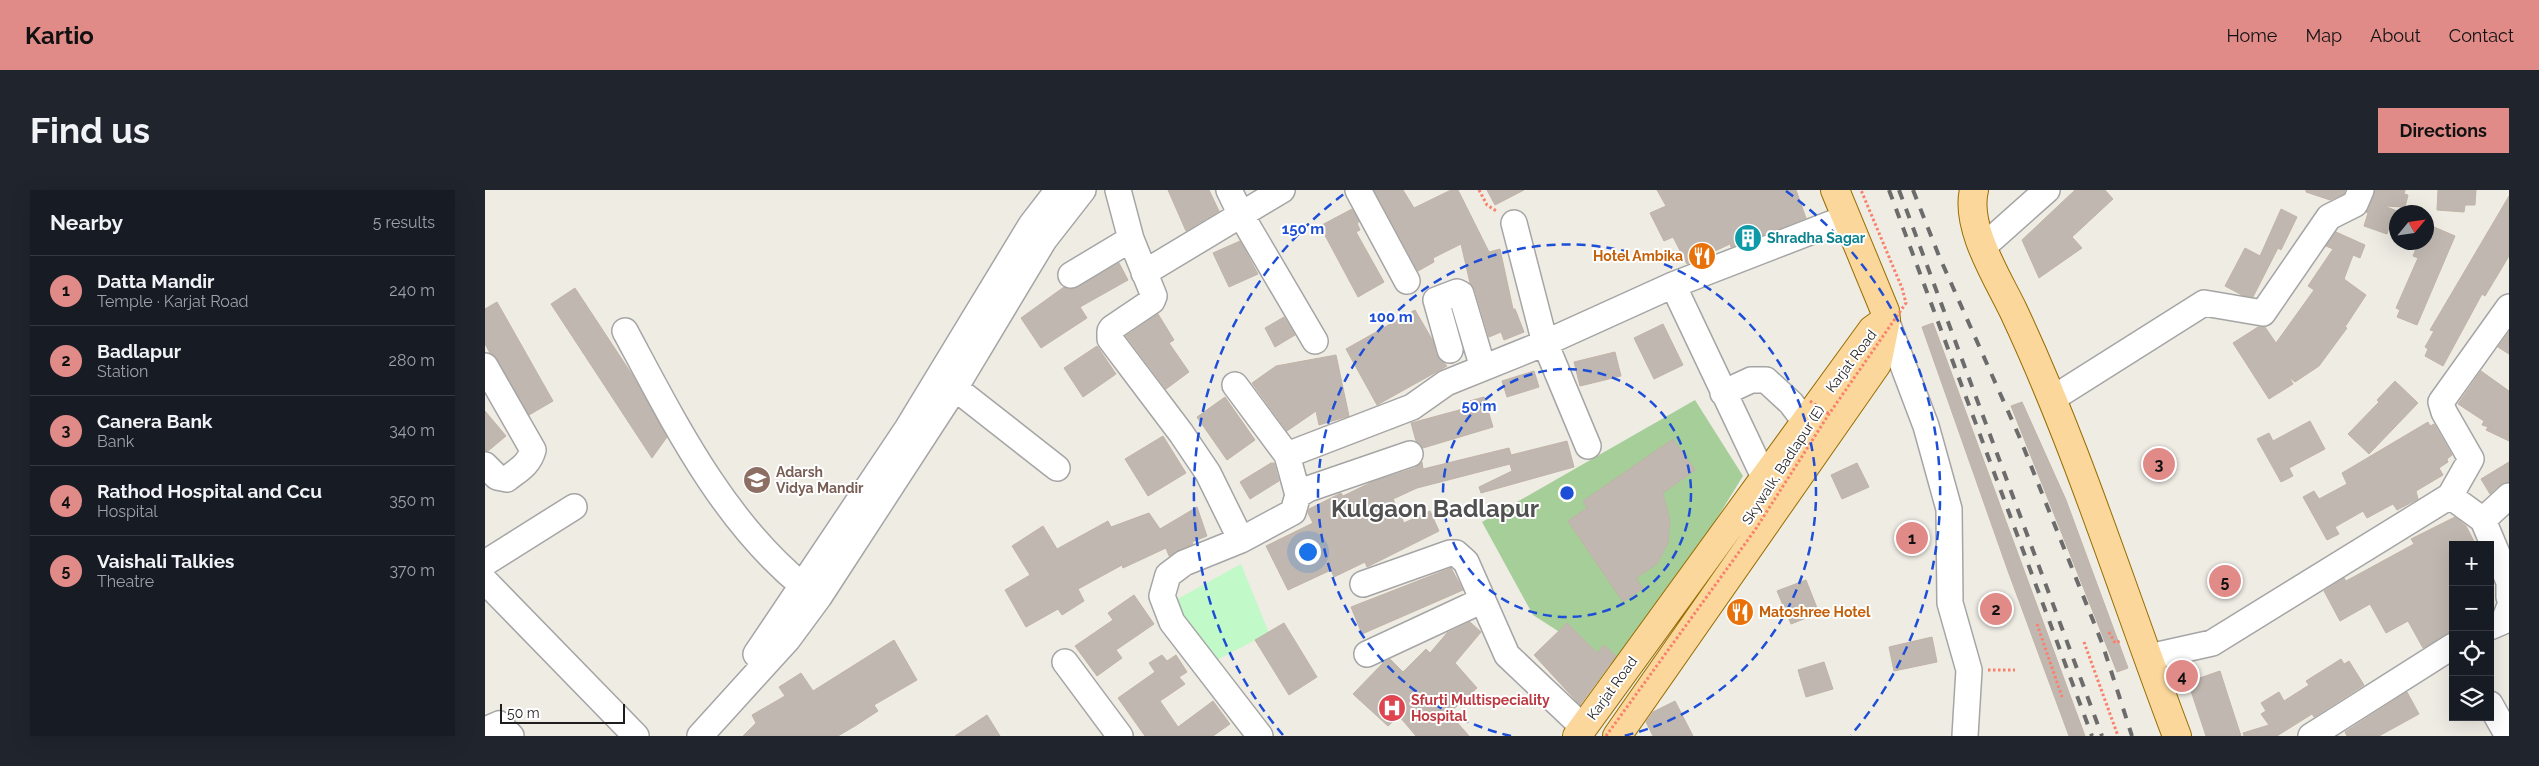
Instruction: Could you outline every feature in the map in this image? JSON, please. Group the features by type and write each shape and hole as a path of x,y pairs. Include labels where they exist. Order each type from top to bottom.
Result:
{"main road":[{"path":"1835,190 1885,311 1886,320"},
{"path":"1975,190 1972,199 1978,237 2032,351 2082,473 2177,736"},
{"name":"Karjat Road","path":"1589,733 1765,479 1815,413 1872,330 1886,320"},
{"name":"Karjat Road","path":"1617,736 1877,364 1886,320"}],"street":[{"path":"683,736 739,678 803,586 907,429 1031,225 1059,190"},
{"path":"700,736 788,639 819,597 955,388 1044,240 1083,190"},
{"path":"1118,190 1131,239 1154,298 1112,328 1111,339 1181,433 1208,473 1241,540"},
{"path":"1229,190 1315,341"},
{"path":"1144,273 1282,190"},
{"path":"1358,190 1407,281"},
{"path":"1983,247 2047,190"},
{"path":"2052,399 2204,303 2263,313 2329,217 2355,204 2361,190"},
{"path":"1287,455 1412,407 1446,383 1545,343 1673,285 1845,218"},
{"path":"1514,223 1545,343 1588,446"},
{"path":"1071,275 1131,239"},
{"path":"1673,285 1765,479"},
{"path":"1450,350 1436,300 1457,292 1461,294 1483,368"},
{"path":"2149,657 2212,643 2450,496 2471,459 2444,412 2441,402 2509,307"},
{"path":"1886,320 1926,426 1949,509 1950,603 1969,670 1965,736"},
{"path":"625,331 667,408 712,483 751,537 781,568 803,586"},
{"path":"485,366 533,450 531,458 525,466 507,479 497,477 485,465"},
{"path":"1723,393 1751,380 1766,380 1791,403 1815,413"},
{"path":"1235,385 1287,455 1298,495 1293,512 1241,540 1184,563 1168,576 1162,596 1173,622 1260,736"},
{"path":"955,388 1057,468"},
{"path":"1298,495 1308,489 1410,454"},
{"path":"2450,496 2483,520 2509,582 2509,596"},
{"path":"2483,520 2509,496"},
{"path":"485,563 574,507"},
{"path":"1363,584 1456,552 1467,562 1507,654 1589,733"},
{"path":"485,581 636,736"},
{"path":"1367,654 1483,600"},
{"path":"2311,736 2449,649"},
{"path":"1065,662 1120,736"},
{"path":"2494,712 2507,736"},
{"path":"485,730 499,724 511,736"}],"path":[{"path":"1479,190 1487,205 1514,223"},
{"name":"Skywalk, Badlapur (E)","path":"1589,733 1755,530 1815,413 1905,303 1902,288 1861,190"},
{"path":"2037,624 2062,697"},
{"path":"2084,642 2118,736"},
{"path":"1969,670 2015,670"}],"green space":[{"path":"1695,400 1743,476 1622,672 1533,615 1482,522"},
{"path":"1241,564 1269,633 1211,663 1172,602"}],"building":[{"path":"1168,190 1209,190 1219,211 1186,231"},
{"path":"1374,190 1403,190 1414,208 1451,190 1458,190 1489,252 1500,249 1513,309 1515,309 1524,332 1504,340 1501,332 1489,337 1475,290 1470,283 1461,244 1433,258 1434,262 1418,271"},
{"path":"1487,190 1524,190 1495,205"},
{"path":"1657,190 1796,190 1806,218 1731,247 1730,244 1687,264 1673,237 1664,241 1650,213 1666,206"},
{"path":"2075,190 2105,190 2113,199 2072,237 2082,248 2039,278 2022,240"},
{"path":"2306,190 2345,190 2344,194 2330,200 2306,192"},
{"path":"2375,190 2405,190 2404,194 2408,195 2406,205 2384,206 2389,208 2387,234 2364,226 2368,213 2366,212"},
{"path":"2438,190 2476,190 2475,205 2465,205 2464,212 2437,210"},
{"path":"2509,196 2509,256 2485,296 2482,294 2443,366 2425,356 2428,349 2425,347 2434,331 2430,330"},
{"path":"1352,209 1359,222 1357,223 1360,230 1356,232 1384,282 1358,297 1320,226"},
{"path":"2281,209 2297,217 2281,250 2278,248 2253,297 2242,295 2225,286 2245,248 2260,256"},
{"path":"2434,227 2455,236 2417,325 2397,317 2400,310 2396,308 2418,258 2413,256 2416,250 2434,250"},
{"path":"2336,232 2365,245 2360,258 2353,255 2344,279 2366,295 2345,327 2347,328 2319,366 2295,382 2289,377 2293,384 2269,399 2233,343 2258,327 2265,327 2276,343 2314,290 2308,286 2333,249 2326,246"},
{"path":"1240,241 1258,274 1229,287 1213,253"},
{"path":"1119,263 1128,280 1080,307 1087,318 1041,348 1021,318 1064,287 1071,289 1078,287"},
{"path":"575,288 631,373 667,437 652,458 551,304"},
{"path":"497,302 553,401 529,415 497,359 490,353 485,344 485,309"},
{"path":"1415,310 1433,341 1436,354 1447,366 1377,405 1346,349"},
{"path":"1158,314 1174,340 1169,343 1189,372 1166,389 1126,336"},
{"path":"1284,317 1295,335 1275,347 1265,328"},
{"path":"1933,323 2085,736 2069,736 2008,571 1922,327"},
{"path":"1663,324 1683,365 1654,379 1634,338"},
{"path":"2509,332 2509,354 2498,347"},
{"path":"1097,346 1116,374 1083,397 1064,368"},
{"path":"1615,352 1621,376 1580,386 1574,362"},
{"path":"1336,355 1349,416 1319,425 1316,411 1287,431 1252,383 1276,366"},
{"path":"1534,371 1539,387 1507,397 1502,381"},
{"path":"2481,371 2509,391 2509,441 2486,430 2488,427 2482,425 2484,421 2458,404"},
{"path":"2395,381 2418,403 2369,454 2348,434 2379,402 2377,400"},
{"path":"1225,397 1255,440 1227,460 1197,417"},
{"path":"1484,397 1493,427 1423,448 1416,441 1411,423 1463,409 1462,403"},
{"path":"2022,402 2066,500 2128,668 2117,672 2011,406"},
{"path":"485,411 506,436 488,451 485,451"},
{"path":"2310,421 2325,449 2289,468 2293,476 2281,482 2257,439 2269,433 2273,441"},
{"path":"2428,422 2430,426 2434,424 2452,455 2447,459 2448,462 2439,468 2443,475 2416,491 2418,499 2397,510 2393,504 2367,518 2363,511 2335,527 2339,534 2327,540 2303,497 2314,491 2319,499 2347,484 2342,473"},
{"path":"1163,436 1186,473 1148,496 1125,459"},
{"path":"1673,439 1695,470 1663,493 1670,521 1668,543 1657,564 1636,578 1643,588 1623,602 1568,521 1587,508 1583,501"},
{"path":"1567,441 1574,467 1481,493 1479,487 1512,471 1510,464 1417,488 1393,499 1404,523 1430,511 1439,531 1367,567 1365,562 1334,577 1331,570 1288,590 1266,546 1313,523 1308,513 1309,509 1341,493 1343,496 1372,482 1415,468 1422,462 1423,469 1509,448 1511,455"},
{"path":"2509,462 2509,482 2500,485 2490,494 2481,479"},
{"path":"1274,463 1279,481 1250,499 1240,482"},
{"path":"1857,463 1869,487 1842,499 1831,475"},
{"path":"1197,507 1207,536 1192,542 1193,544 1169,556 1166,548 1123,568 1122,565 1078,589 1084,601 1062,615 1058,609 1026,627 1005,590 1030,575 1012,546 1043,526 1057,549 1108,521 1111,527 1149,513 1160,529"},
{"path":"2455,517 2466,526 2474,541 2449,541 2449,634 2423,648 2408,621 2386,633 2370,604 2340,621 2324,591 2344,578 2346,581 2414,544 2411,539"},
{"path":"1451,568 1463,590 1362,634 1351,607"},
{"path":"1806,580 1819,613 1791,624 1777,591"},
{"path":"1134,595 1154,624 1116,650 1122,658 1097,676 1075,646 1113,620 1108,613"},
{"path":"1470,622 1481,632 1455,663 1477,688 1449,713 1469,736 1416,736 1399,716 1388,726 1353,694 1384,662 1390,659 1403,672 1426,649 1430,653 1447,633"},
{"path":"1284,623 1317,677 1289,695 1255,640"},
{"path":"1567,623 1597,653 1604,645 1616,656 1580,705 1534,655"},
{"path":"1932,637 1937,662 1894,671 1889,647"},
{"path":"894,640 917,680 874,705 878,711 855,726 838,736 743,736 756,723 752,715 785,696 779,687 801,673 813,691"},
{"path":"1162,655 1167,661 1176,655 1187,672 1179,677 1185,684 1160,701 1178,727 1213,701 1230,724 1213,736 1145,736 1118,698 1155,672 1149,663"},
{"path":"2341,659 2344,664 2349,661 2364,685 2314,717 2312,714 2277,736 2244,736 2243,733 2269,725 2261,714 2266,711 2261,703 2279,692 2284,701 2309,685 2306,681"},
{"path":"1824,662 1833,689 1806,697 1798,670"},
{"path":"2220,671 2241,736 2206,736 2188,682"},
{"path":"2407,692 2419,714 2379,736 2347,736 2345,732"},
{"path":"1675,701 1693,736 1653,736 1646,722 1653,712"},
{"path":"987,715 1000,736 955,736"}],"railway":[{"path":"1889,190 2092,736"},
{"path":"1899,190 2102,736"},
{"path":"1913,190 1939,256 2019,436 2102,643 2132,736"}],"place":[{"name":"Shradha Sagar","path":"1748,238"},
{"name":"Hotel Ambika","path":"1702,256"},
{"name":"Canera Bank","path":"2159,464"},
{"name":"Adarsh Vidya Mandir","path":"757,480"},
{"name":"Datta Mandir","path":"1912,538"},
{"name":"Vaishali Talkies","path":"2225,581"},
{"name":"Badlapur","path":"1996,609"},
{"name":"Matoshree Hotel","path":"1740,612"},
{"name":"Rathod Hospital and Ccu","path":"2182,676"},
{"name":"Sfurti Multispeciality Hospital","path":"1392,708"}],"district":[{"name":"Kulgaon Badlapur","path":"1435,509"}]}
